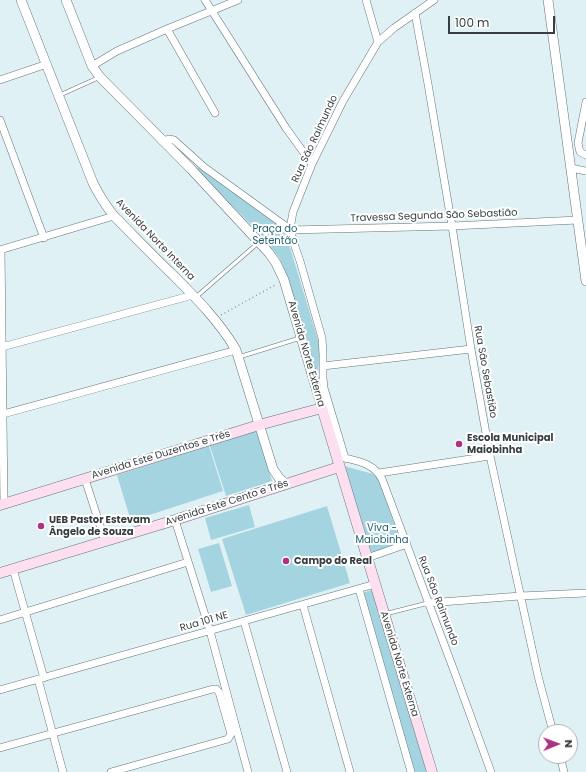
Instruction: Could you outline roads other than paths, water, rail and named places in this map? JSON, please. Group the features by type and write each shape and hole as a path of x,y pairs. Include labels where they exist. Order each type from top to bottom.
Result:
{"main road":[{"name":"Avenida Este Duzentos e Três","path":"2,504 259,425 322,408"},
{"name":"Avenida Norte Externa","path":"322,408 341,462 367,558 432,772"},
{"name":"Avenida Este Cento e Três","path":"0,572 175,520 286,484 341,462"}],"street":[{"name":"Avenida Norte Interna","path":"21,0 93,183 103,202 114,216 194,296 229,338 237,354 273,469 279,478 286,484"},
{"name":"Avenida Norte Externa","path":"66,0 92,66 100,77 259,242 276,263 284,280 322,408"},
{"path":"205,0 286,128 312,164"},
{"path":"92,66 117,51 238,0"},
{"path":"366,0 378,42"},
{"name":"Rua São Raimundo","path":"341,462 323,382 323,345 321,330 293,241 291,223 293,212 312,164 343,102 378,42 394,28 434,0"},
{"path":"548,0 586,281"},
{"name":"Rua São Sebastião","path":"415,13 490,456 538,676 551,724"},
{"path":"167,29 215,113"},
{"path":"0,80 47,64"},
{"path":"586,102 578,143 580,152 586,155"},
{"path":"0,120 44,238"},
{"path":"162,141 168,138 174,140 204,167 291,230"},
{"path":"571,168 586,171"},
{"path":"2,504 1,250 114,216"},
{"name":"Travessa Segunda São Sebastião","path":"291,230 452,226 578,220"},
{"path":"2,347 194,296"},
{"path":"323,366 471,349"},
{"path":"1,414 237,354"},
{"path":"341,462 367,464 379,473 490,456"},
{"name":"Rua São Raimundo","path":"379,473 456,676 490,772"},
{"path":"85,479 105,541"},
{"path":"175,520 210,631 229,712 248,772"},
{"path":"367,558 406,544"},
{"path":"0,620 188,562"},
{"path":"12,569 25,612 41,678 45,706 63,772"},
{"name":"Rua 101 NE","path":"0,690 375,584"},
{"name":"Avenida Norte Externa","path":"359,589 411,772"},
{"path":"428,604 520,596 586,593"},
{"path":"303,605 350,772"},
{"path":"244,621 287,772"},
{"path":"0,748 213,689 216,689 219,692 229,712 231,734 228,739 111,772"}],"lane":[{"path":"59,95 100,77"},
{"path":"194,296 259,242"},
{"path":"237,354 302,338"},
{"path":"385,614 428,604"}],"place":[{"name":"Escola Municipal Maiobinha","path":"459,444"},
{"name":"UEB Pastor Estevam Ângelo de Souza","path":"41,526"},
{"name":"Campo do Real","path":"286,561"}],"park label":[{"name":"Praça do Setentão","path":"275,234"},
{"name":"Viva - Maiobinha","path":"382,534"}]}
